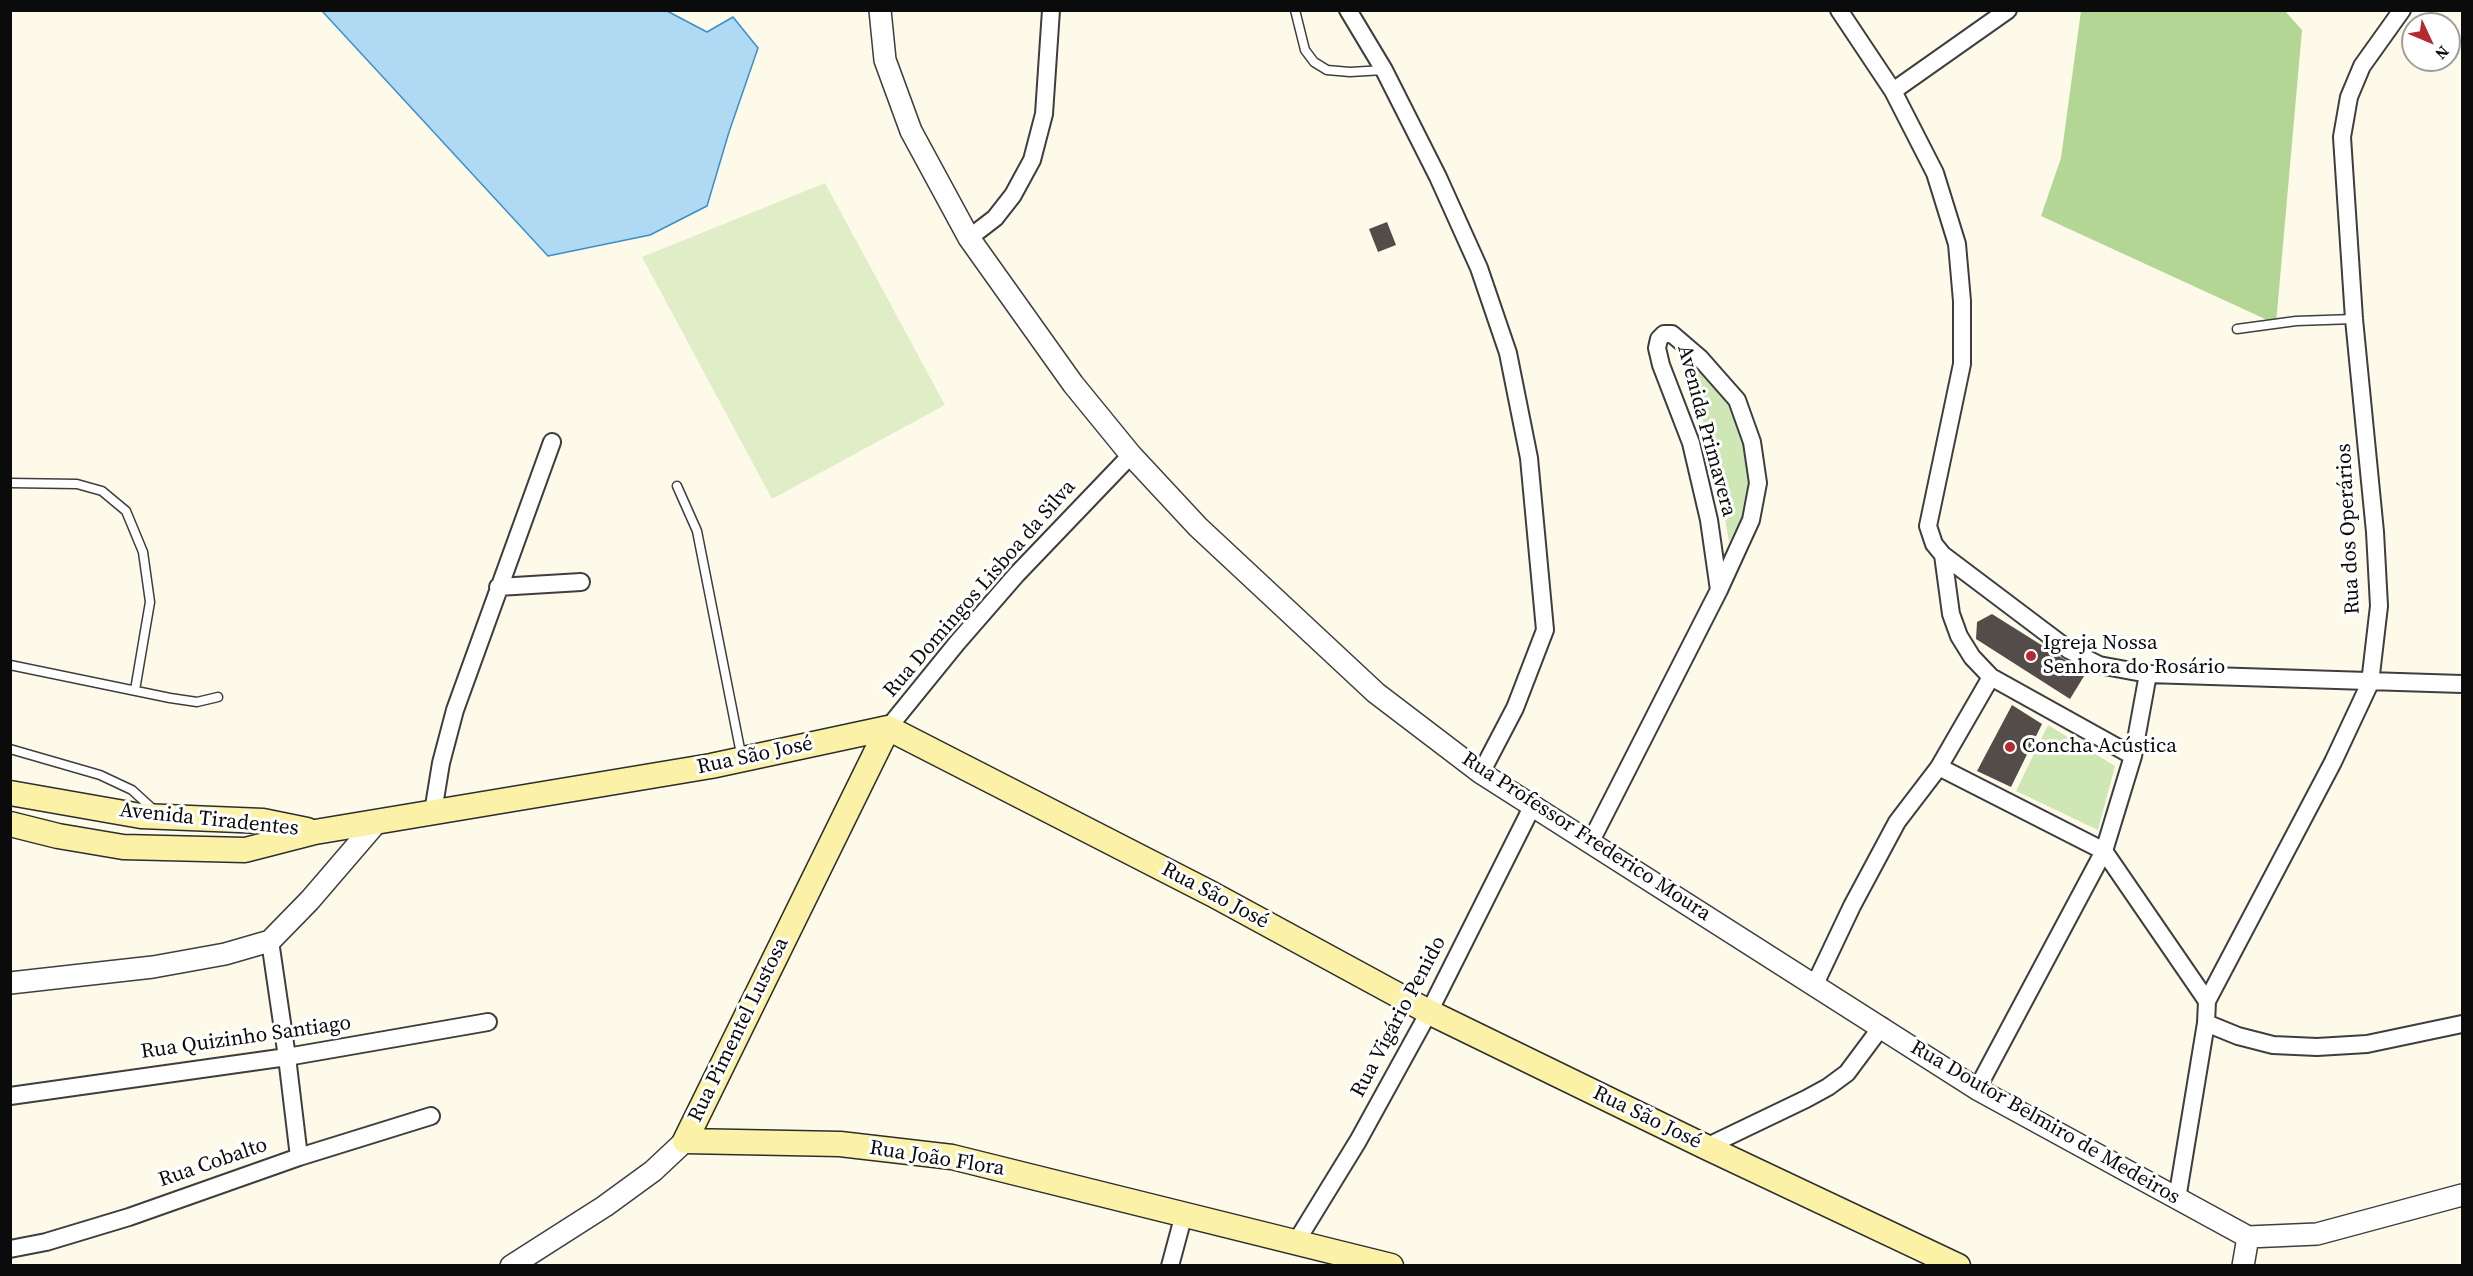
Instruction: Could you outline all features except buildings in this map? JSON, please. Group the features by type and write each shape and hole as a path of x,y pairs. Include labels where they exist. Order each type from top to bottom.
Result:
{"main road":[{"name":"Rua São José","path":"315,832 532,797 742,759 888,728 1212,894 1429,1012 1706,1147 1958,1266"},
{"name":"Rua Pimentel Lustosa","path":"685,1141 888,728"},
{"name":"Avenida Tiradentes","path":"10,793 141,816 263,821 315,832"},
{"name":"Avenida Tiradentes","path":"10,824 58,836 123,847 244,850 315,832"},
{"name":"Rua João Flora","path":"685,1141 840,1144 952,1157 1391,1266"}],"street":[{"name":"Rua Professor Frederico Moura","path":"880,10 885,60 910,130 969,238 1073,384 1131,455 1198,527 1376,693 1480,773 1815,984"},
{"path":"969,238 995,218 1013,195 1032,160 1044,114 1051,10"},
{"path":"1348,10 1384,70 1438,177 1479,268 1508,353 1529,458 1545,630 1515,708 1480,773"},
{"path":"1893,91 2008,10"},
{"name":"Rua dos Operários","path":"2177,1199 2206,1023 2206,1001 2333,762 2370,682 2379,606 2376,532 2354,319 2342,137 2349,97 2362,66 2402,10"},
{"path":"1837,11 1893,91 1935,173 1957,244 1962,301 1962,364 1928,526 1934,544 1943,555 2069,650 2099,665 2148,674 2463,684"},
{"name":"Avenida Primavera","path":"1591,841 1719,590 1751,520 1758,483 1752,442 1737,400 1700,358 1672,334 1664,334 1659,339 1657,348 1691,443 1709,520 1719,590"},
{"path":"433,812 441,763 455,710 552,442"},
{"name":"Rua Domingos Lisboa da Silva","path":"888,728 1017,574 1131,455"},
{"path":"1943,555 1951,614 1959,636 1972,657 1991,677 2133,756"},
{"path":"498,587 581,582"},
{"path":"1977,1089 2104,851 2133,756 2148,674"},
{"path":"1815,984 1852,906 1898,822 1939,767 1991,677"},
{"path":"1939,767 2104,851 2206,1001"},
{"name":"Rua Vigário Penido","path":"1296,1242 1358,1141 1429,1012 1532,807"},
{"path":"10,983 153,967 225,954 270,941 310,900 377,822"},
{"path":"270,941 299,1157"},
{"name":"Rua Doutor Belmiro de Medeiros","path":"1815,984 1977,1089 2248,1237"},
{"name":"Rua Quizinho Santiago","path":"10,1096 287,1058 488,1022"},
{"path":"2206,1023 2238,1036 2273,1045 2317,1047 2367,1044 2463,1024"},
{"path":"1706,1147 1806,1100 1828,1087 1847,1073 1882,1026"},
{"name":"Rua Cobalto","path":"10,1249 46,1242 129,1217 299,1157 430,1116"},
{"name":"Rua Pimentel Lustosa","path":"511,1266 605,1206 654,1171 685,1141"},
{"path":"2242,1266 2248,1237 2269,1238 2317,1234 2463,1194"},
{"path":"1170,1266 1184,1214"}],"lane":[{"path":"1295,10 1305,50 1314,62 1327,70 1350,72 1384,70"},
{"path":"2237,329 2296,321 2354,319"},
{"path":"10,483 77,484 102,491 126,511 143,552 150,602 135,690"},
{"path":"677,486 697,531 742,759"},
{"path":"10,665 196,702 218,698"},
{"path":"10,750 100,775 132,790 160,816"}],"green space":[{"path":"2081,11 2285,11 2302,30 2276,324 2041,216 2061,158"},
{"path":"825,183 945,405 772,499 642,257"},
{"path":"1678,347 1730,399 1746,435 1755,492 1729,542 1714,453"},
{"path":"2048,725 2115,766 2098,830 2016,791"}],"water":[{"path":"322,11 667,11 707,32 733,17 758,48 707,206 650,235 548,256"}],"place":[{"name":"Igreja Nossa Senhora do Rosário","path":"2031,656"},
{"name":"Concha Acústica","path":"2010,747"}]}
